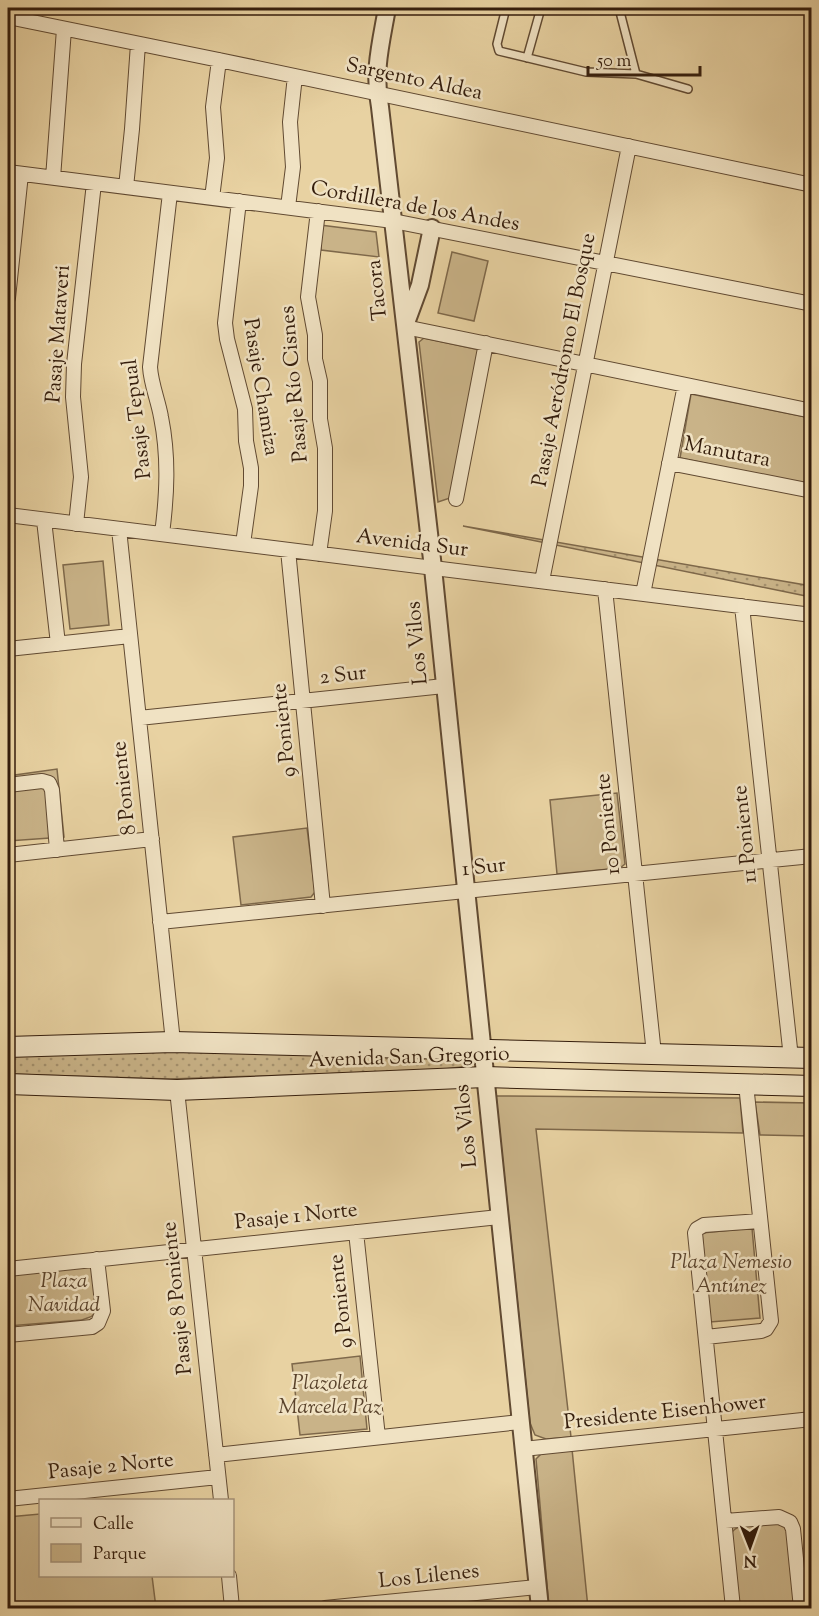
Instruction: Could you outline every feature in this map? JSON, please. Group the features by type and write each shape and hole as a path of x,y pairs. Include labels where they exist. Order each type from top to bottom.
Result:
{"main road":[{"name":"Avenida San Gregorio","path":"8,1047 173,1042 812,1058"},
{"name":"Avenida San Gregorio","path":"8,1084 177,1090 485,1077 812,1086"}],"street":[{"name":"Tacora","path":"387,8 376,76 433,568"},
{"name":"Sargento Aldea","path":"8,17 812,185"},
{"path":"53,178 64,29"},
{"path":"126,187 138,44"},
{"path":"212,198 217,158 213,107 219,60"},
{"path":"288,207 293,167 290,122 295,76"},
{"name":"Pasaje Aeródromo El Bosque","path":"542,581 629,147"},
{"path":"8,298 14,173"},
{"name":"Cordillera de los Andes","path":"14,173 393,221 812,304"},
{"name":"Pasaje Mataveri","path":"76,524 81,477 74,410 73,372 94,183"},
{"name":"Pasaje Tepual","path":"162,534 167,472 161,415 150,367 170,192"},
{"name":"Pasaje Chamiza","path":"239,201 225,323 245,409 246,441 251,468 251,486 243,544"},
{"name":"Pasaje Río Cisnes","path":"318,211 308,297 315,335 315,359 320,381 320,419 325,448 325,511 319,554"},
{"path":"432,228 421,279 405,327 812,411"},
{"path":"456,499 486,343"},
{"path":"643,594 686,385"},
{"name":"Manutara","path":"669,463 812,491"},
{"name":"Avenida Sur","path":"8,515 812,615"},
{"path":"44,520 58,644"},
{"name":"8 Poniente","path":"119,529 173,1042"},
{"name":"9 Poniente","path":"288,550 323,906"},
{"name":"Los Vilos","path":"433,568 540,1608"},
{"name":"10 Poniente","path":"605,589 654,1054"},
{"name":"11 Poniente","path":"742,606 791,1058"},
{"path":"8,649 130,636"},
{"name":"2 Sur","path":"139,718 444,686"},
{"path":"8,784 42,781 49,783 52,790 57,850"},
{"path":"8,855 152,840"},
{"name":"1 Sur","path":"160,922 812,856"},
{"path":"706,1337 761,1331 769,1326 771,1316 746,1084"},
{"name":"Pasaje 8 Poniente","path":"177,1090 221,1499"},
{"name":"Pasaje 1 Norte","path":"8,1269 499,1217"},
{"path":"733,1608 695,1233 704,1225 760,1221"},
{"name":"9 Poniente","path":"356,1232 378,1437"},
{"path":"8,1335 92,1327 98,1323 103,1311 97,1259"},
{"name":"Presidente Eisenhower","path":"523,1449 812,1419"},
{"path":"216,1455 520,1422"},
{"name":"Pasaje 2 Norte","path":"8,1499 218,1477"},
{"path":"725,1521 779,1517 790,1522 793,1529 801,1608"},
{"path":"229,1577 232,1608"},
{"name":"Los Lilenes","path":"324,1608 369,1606 537,1587"}],"lane":[{"path":"506,8 496,44 499,51 586,72 636,74 688,89"},
{"path":"527,58 541,8"},
{"path":"619,8 636,74"}],"green space":[{"path":"320,225 376,232 379,257 321,250"},
{"path":"452,252 488,261 474,321 438,313"},
{"path":"424,338 480,350 450,498 438,502 419,342"},
{"path":"691,394 811,418 811,485 680,458"},
{"path":"463,526 811,586 811,597"},
{"path":"103,561 109,625 70,629 63,565"},
{"path":"57,769 64,837 8,841 8,776"},
{"path":"617,793 625,864 620,868 557,874 550,800"},
{"path":"307,828 315,892 311,897 241,905 233,837"},
{"path":"178,1049 466,1056 470,1061 461,1067 437,1070 170,1079 8,1074 8,1053"},
{"path":"496,1096 740,1098 743,1133 536,1129 571,1437 546,1439 535,1435 530,1423"},
{"path":"755,1102 811,1103 811,1136 760,1135"},
{"name":"Plaza Nemesio Antúnez","path":"752,1228 760,1318 710,1322 702,1233"},
{"name":"Plaza Navidad","path":"90,1267 95,1302 92,1316 82,1320 8,1326 8,1274"},
{"name":"Plazoleta Marcela Paz","path":"360,1356 367,1429 300,1435 292,1364"},
{"path":"572,1449 588,1608 549,1608 536,1459 541,1454"},
{"path":"39,1514 39,1577 152,1577 156,1608 8,1608 8,1517"},
{"path":"779,1522 787,1526 795,1608 738,1608 732,1532 741,1526"}]}
